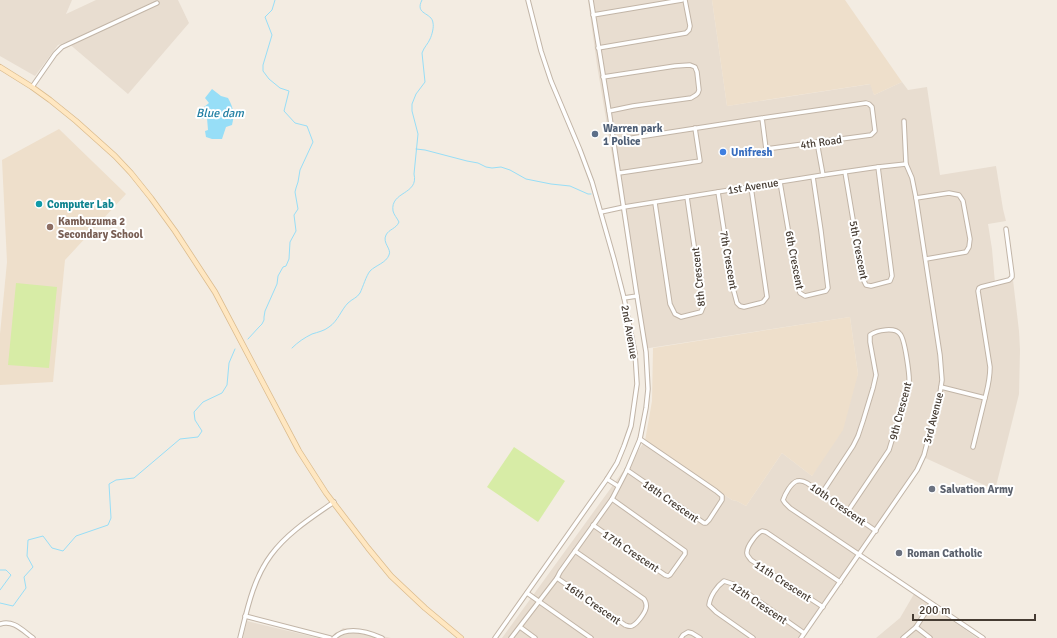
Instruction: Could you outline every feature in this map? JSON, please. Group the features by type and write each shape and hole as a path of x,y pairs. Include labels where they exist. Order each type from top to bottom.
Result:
{"street":[{"name":"2nd Avenue","path":"495,638 607,480 624,446 630,426 637,384 634,353 624,298 601,212 580,150 551,81 541,51 528,0"},
{"path":"512,638 538,601 557,578 612,499 627,470 640,439 646,408 648,371 646,347 591,0"},
{"path":"593,15 682,0"},
{"path":"598,48 686,33 690,26 685,0"},
{"path":"32,87 55,54 62,47 156,3"},
{"path":"603,77 690,65 695,67 697,72 699,90 698,93 690,98 609,111"},
{"path":"0,68 32,87 63,110 115,156 131,173 175,231 205,276 311,470 368,548 391,576 425,608 461,638"},
{"name":"4th Road","path":"869,104 872,107 875,131 870,135 766,149 762,118 869,104"},
{"path":"613,141 762,118"},
{"name":"3rd Avenue","path":"801,638 876,531 919,466 924,455 938,404 942,370 916,198 912,178 906,164 904,121"},
{"path":"619,173 700,161 696,128"},
{"path":"817,142 822,175"},
{"name":"1st Avenue","path":"601,212 822,175 906,164"},
{"name":"5th Crescent","path":"845,172 863,279 866,285 871,286 890,281 892,276 878,167"},
{"name":"6th Crescent","path":"780,182 798,287 800,293 805,296 826,291 828,288 813,177"},
{"name":"7th Crescent","path":"718,192 733,288 737,303 744,307 764,302 767,296 751,187"},
{"path":"916,198 949,194 959,196 963,201 970,239 969,247 966,252 926,259"},
{"name":"8th Crescent","path":"655,203 670,304 675,314 681,317 701,312 703,307 687,197"},
{"path":"973,447 989,386 990,376 990,367 978,290 979,288 1009,280 1012,277 1006,229"},
{"path":"624,298 637,296"},
{"name":"9th Crescent","path":"822,493 853,446 866,414 876,375 870,335 877,332 892,330 898,332 901,334 904,341 909,377 908,384 889,450 848,511"},
{"path":"941,387 985,398"},
{"name":"18th Crescent","path":"627,470 704,523 709,520 722,500 722,496 640,439"},
{"path":"607,480 618,486"},
{"name":"10th Crescent","path":"860,554 790,508 783,500 784,496 793,484 798,481 803,481 876,531"},
{"name":"17th Crescent","path":"593,525 666,575 670,575 685,554 685,551 612,499"},
{"path":"240,638 245,616 257,579 271,555 281,543 300,527 334,502"},
{"name":"11th Crescent","path":"823,608 751,560 746,552 757,534 762,531 766,532 840,582"},
{"name":"16th Crescent","path":"557,578 625,625 633,625 645,612 646,603 644,599 575,551"},
{"path":"860,554 931,604 983,638"},
{"name":"12th Crescent","path":"753,638 716,612 709,605 710,598 724,581 736,585 804,634"},
{"path":"527,593 591,638"},
{"path":"903,638 916,626 931,604"},
{"path":"245,616 330,638"},
{"path":"0,624 15,624 33,638"},
{"path":"916,626 930,638"},
{"path":"520,627 535,638"},
{"path":"334,638 339,633 348,631 369,633 382,638"},
{"path":"681,638 683,634 688,632 700,638"}],"shaded area":[{"path":"0,0 72,0 66,14 96,0 178,0 189,23 128,94 67,42 58,45 35,76 0,56"},
{"path":"588,0 712,0 727,106 871,84 874,95 902,82 908,90 927,87 940,175 996,166 1006,221 988,224 995,283 1013,280 1020,350 1019,394 995,490 921,456 917,469 798,638 502,638 645,441 732,500 746,506 782,453 812,476 858,374 850,317 643,349 597,65"},
{"path":"712,0 845,0 902,82 874,95 870,84 727,106"},
{"name":"Kambuzuma 2 Secondary School","path":"59,129 126,194 65,260 53,382 0,385 0,334 7,262 2,160"},
{"path":"850,317 858,374 843,430 812,476 782,453 746,506 732,500 645,441 652,401 653,348"},
{"path":"914,594 977,638 876,638 900,618"},
{"path":"247,621 318,638 243,638"},
{"path":"343,628 391,638 333,638"}],"green space":[{"path":"16,283 57,287 49,368 8,365"},
{"path":"514,447 565,481 538,522 487,487"}],"water":[{"name":"Blue dam","path":"212,89 221,96 228,98 233,111 232,125 226,127 222,139 212,139 206,137 205,131 208,130 207,118 201,119 205,111 204,107 209,103 205,98"}],"waterway":[{"path":"248,339 262,324 265,311 277,284 278,276 283,267 286,266 289,259 290,242 296,231 294,215 298,209 295,192 300,170 313,142 307,126 295,123 284,111 289,91 280,88 269,79 263,71 263,65 272,35 265,17 272,10 275,0"},
{"path":"292,348 306,337 325,330 332,325 348,303 360,293 370,271 386,260 390,253 385,238 387,233 399,222 393,212 393,205 400,196 409,190 414,181 418,134 412,111 412,104 416,94 425,82 422,53 433,31 432,19 420,8 422,0"},
{"path":"416,149 478,163 486,167 501,167 526,179 570,186 591,194"},
{"path":"0,603 13,606 26,588 24,577 33,567 27,556 28,540 43,536 52,548 63,551 76,536 108,525 111,518 109,484 116,480 134,478 180,439 198,437 202,431 195,420 194,412 203,402 222,393 227,385 229,363 235,349"},
{"path":"0,570 6,570 11,575 0,590"}],"place":[{"name":"Warren park 1 Police","path":"595,134"},
{"name":"Unifresh","path":"723,152"},
{"name":"Computer Lab","path":"39,204"},
{"name":"Kambuzuma 2 Secondary School","path":"50,227"},
{"name":"Salvation Army","path":"932,489"},
{"name":"Roman Catholic","path":"899,553"}]}
